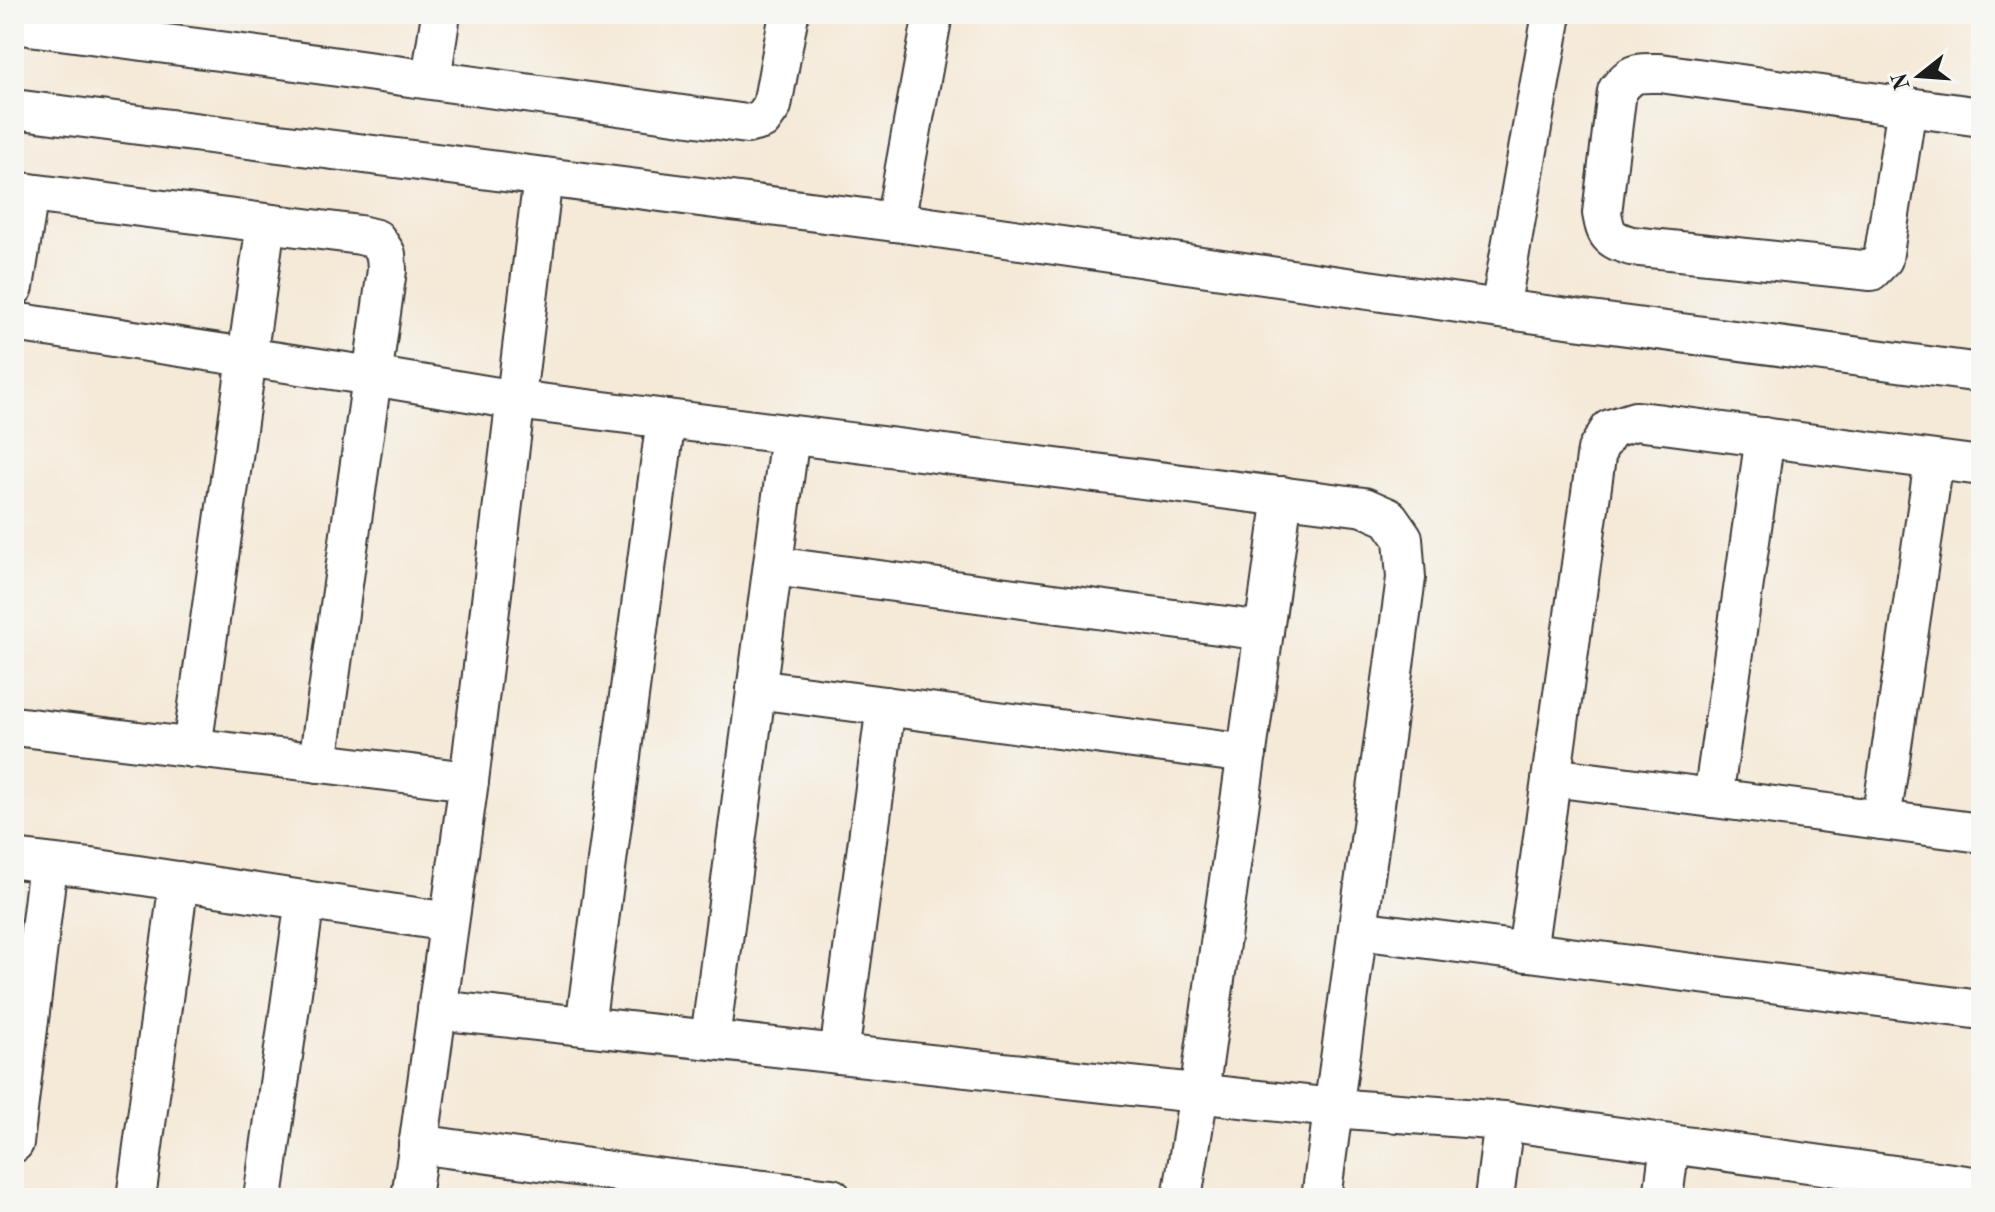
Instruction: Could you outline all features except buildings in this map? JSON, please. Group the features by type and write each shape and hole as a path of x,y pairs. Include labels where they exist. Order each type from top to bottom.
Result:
{"street":[{"path":"431,79 441,14"},
{"path":"14,24 747,124 762,120 772,106 789,14"},
{"path":"895,222 933,14"},
{"path":"1500,309 1552,14"},
{"path":"1907,107 1883,259 1871,271 1631,246 1616,241 1605,232 1602,213 1617,91 1626,78 1638,73 1660,73 1981,117"},
{"path":"14,109 895,222 1500,309 1981,373"},
{"path":"411,1198 469,781 543,177"},
{"path":"14,287 21,192 376,239 386,254 387,270 318,763"},
{"path":"192,748 266,223"},
{"path":"14,322 516,400 1364,507 1389,518 1403,538 1406,578 1321,1198"},
{"path":"585,1026 666,419"},
{"path":"1527,952 1597,450 1610,429 1635,421 1981,466"},
{"path":"710,1039 790,435"},
{"path":"1713,798 1765,437"},
{"path":"1881,820 1934,461"},
{"path":"1182,1198 1283,496"},
{"path":"773,566 1264,631"},
{"path":"756,689 1247,754"},
{"path":"839,1054 886,706"},
{"path":"14,726 469,781"},
{"path":"1552,777 1981,833"},
{"path":"14,1143 31,861 449,922"},
{"path":"136,1198 179,881"},
{"path":"263,1198 305,900"},
{"path":"1358,930 1981,1010"},
{"path":"437,1010 1333,1108 1504,1121 1981,1187"},
{"path":"1494,1198 1504,1121"},
{"path":"418,1144 832,1198"},
{"path":"1663,1198 1670,1144"}]}
